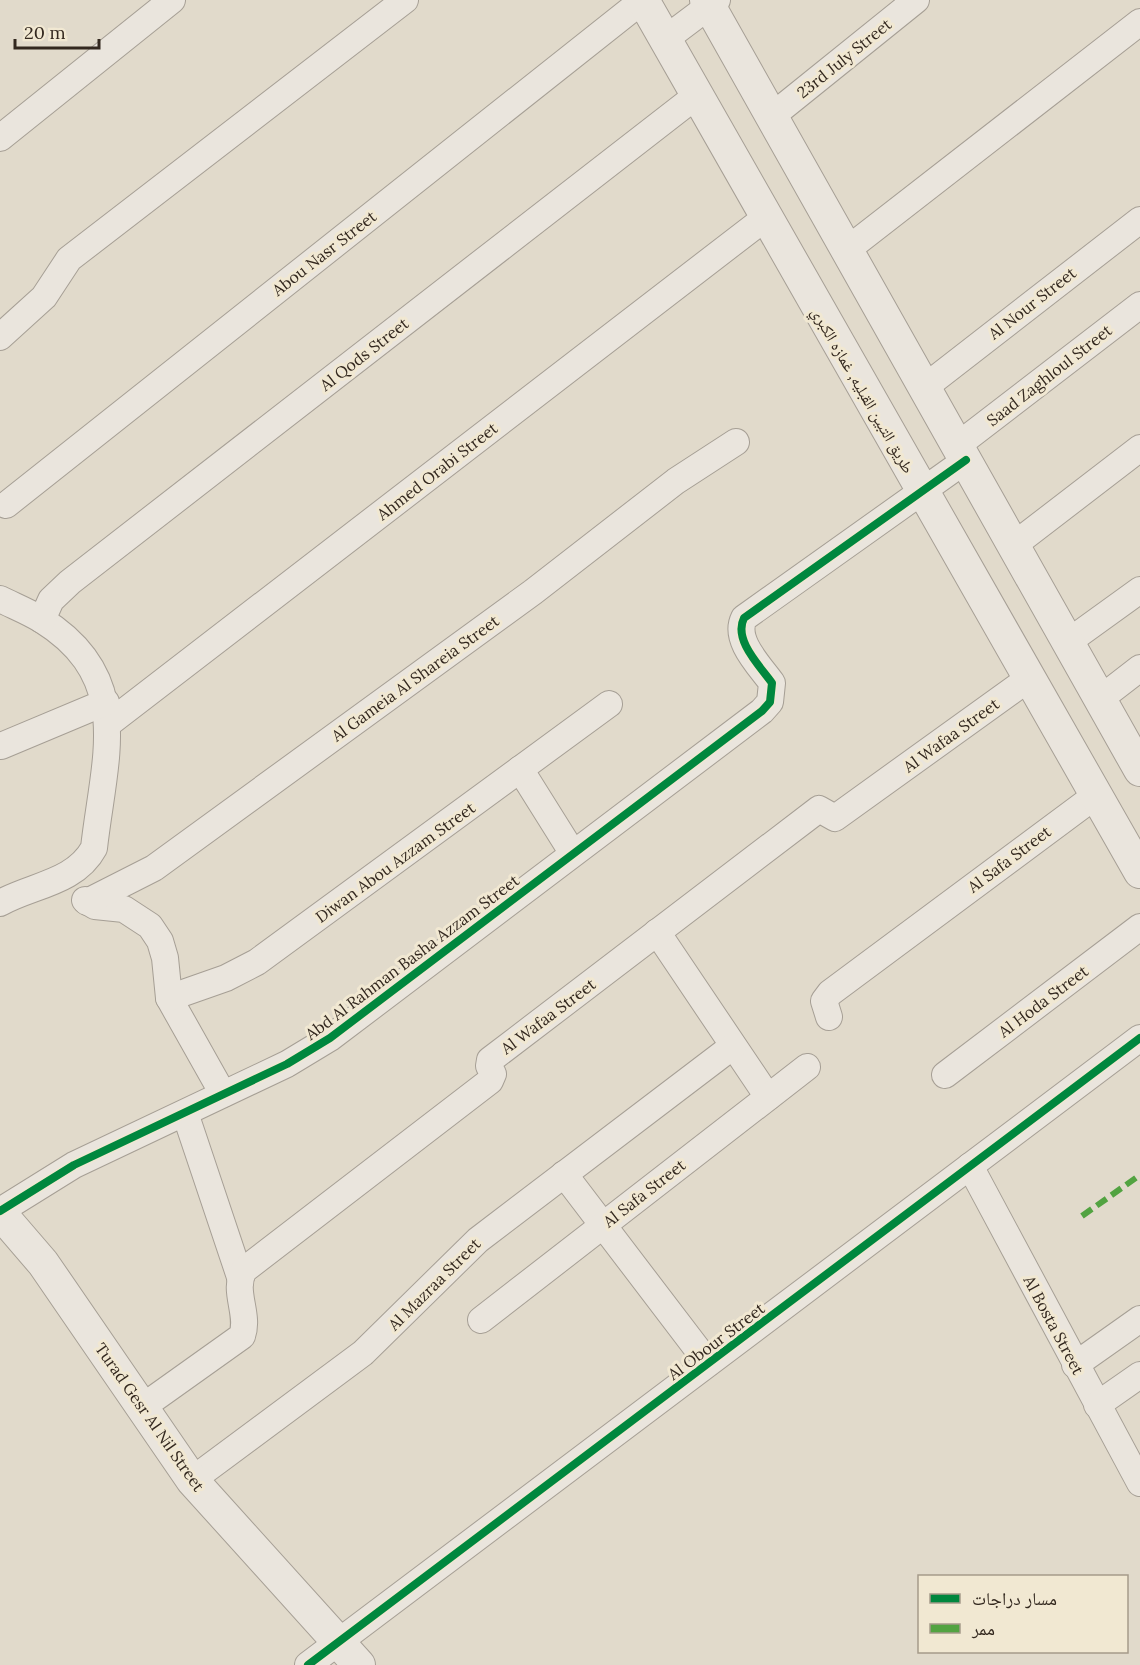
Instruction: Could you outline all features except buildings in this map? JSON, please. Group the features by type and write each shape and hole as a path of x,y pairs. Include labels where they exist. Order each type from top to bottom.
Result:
{"street":[{"path":"0,138 172,0"},
{"path":"0,337 44,297 69,259 405,0"},
{"name":"طريق التبين القبليه, غمازه الكبري","path":"643,0 765,218 1140,872"},
{"name":"Abou Nasr Street","path":"6,505 643,0"},
{"name":"23rd July Street","path":"772,116 916,0"},
{"path":"664,40 711,2 772,116 1140,769"},
{"path":"848,249 1140,22"},
{"name":"Al Qods Street","path":"42,620 51,600 70,582 696,96"},
{"name":"Ahmed Orabi Street","path":"1,746 107,713 765,218"},
{"name":"Al Nour Street","path":"925,387 1140,220"},
{"name":"Saad Zaghloul Street","path":"773,691 772,683 743,640 740,631 744,618 921,491 962,452 1140,305"},
{"name":"Al Gameia Al Shareia Street","path":"87,902 154,868 533,592 666,488 736,442"},
{"path":"1014,545 1140,448"},
{"path":"1068,642 1140,590"},
{"path":"0,599 42,620 80,653 96,676 107,713 94,848 87,860 66,877 0,903"},
{"path":"1100,699 1140,668"},
{"name":"Al Wafaa Street","path":"240,1277 249,1266 490,1080 493,1074 489,1066 490,1060 819,809 835,818 1028,679"},
{"name":"Abd Al Rahman Basha Azzam Street","path":"0,1212 83,1160 287,1064 330,1038 572,852 762,711 770,702 773,691"},
{"name":"Diwan Abou Azzam Street","path":"169,998 226,978 257,962 609,704"},
{"path":"520,769 572,852"},
{"name":"Al Safa Street","path":"829,1017 824,1001 830,993 1095,796"},
{"path":"66,877 87,902 124,909 150,926 160,941 165,958 169,998 224,1094"},
{"name":"Al Hoda Street","path":"945,1075 1140,927"},
{"path":"657,932 768,1097"},
{"name":"Al Obour Street","path":"308,1665 350,1654 708,1364 1140,1038"},
{"name":"Al Mazraa Street","path":"192,1480 363,1353 464,1252 733,1046"},
{"name":"Al Safa Street","path":"481,1320 807,1067"},
{"path":"141,1408 242,1336 244,1326 240,1277 184,1113"},
{"name":"Al Bosta Street","path":"970,1166 1097,1406 1132,1450 1140,1483"},
{"path":"564,1174 708,1364"},
{"name":"Turad Gesr Al Nil Street","path":"0,1212 43,1263 192,1480 350,1654"},
{"path":"1075,1365 1140,1319"},
{"path":"1097,1406 1140,1375"}],"marked path":[{"path":"1082,1216 1140,1175"}],"cycle path":[{"path":"0,1211 74,1165 287,1064 330,1038 762,711 770,702 772,683 745,644 742,635 744,618 966,460"},
{"path":"308,1665 1140,1038"}]}
